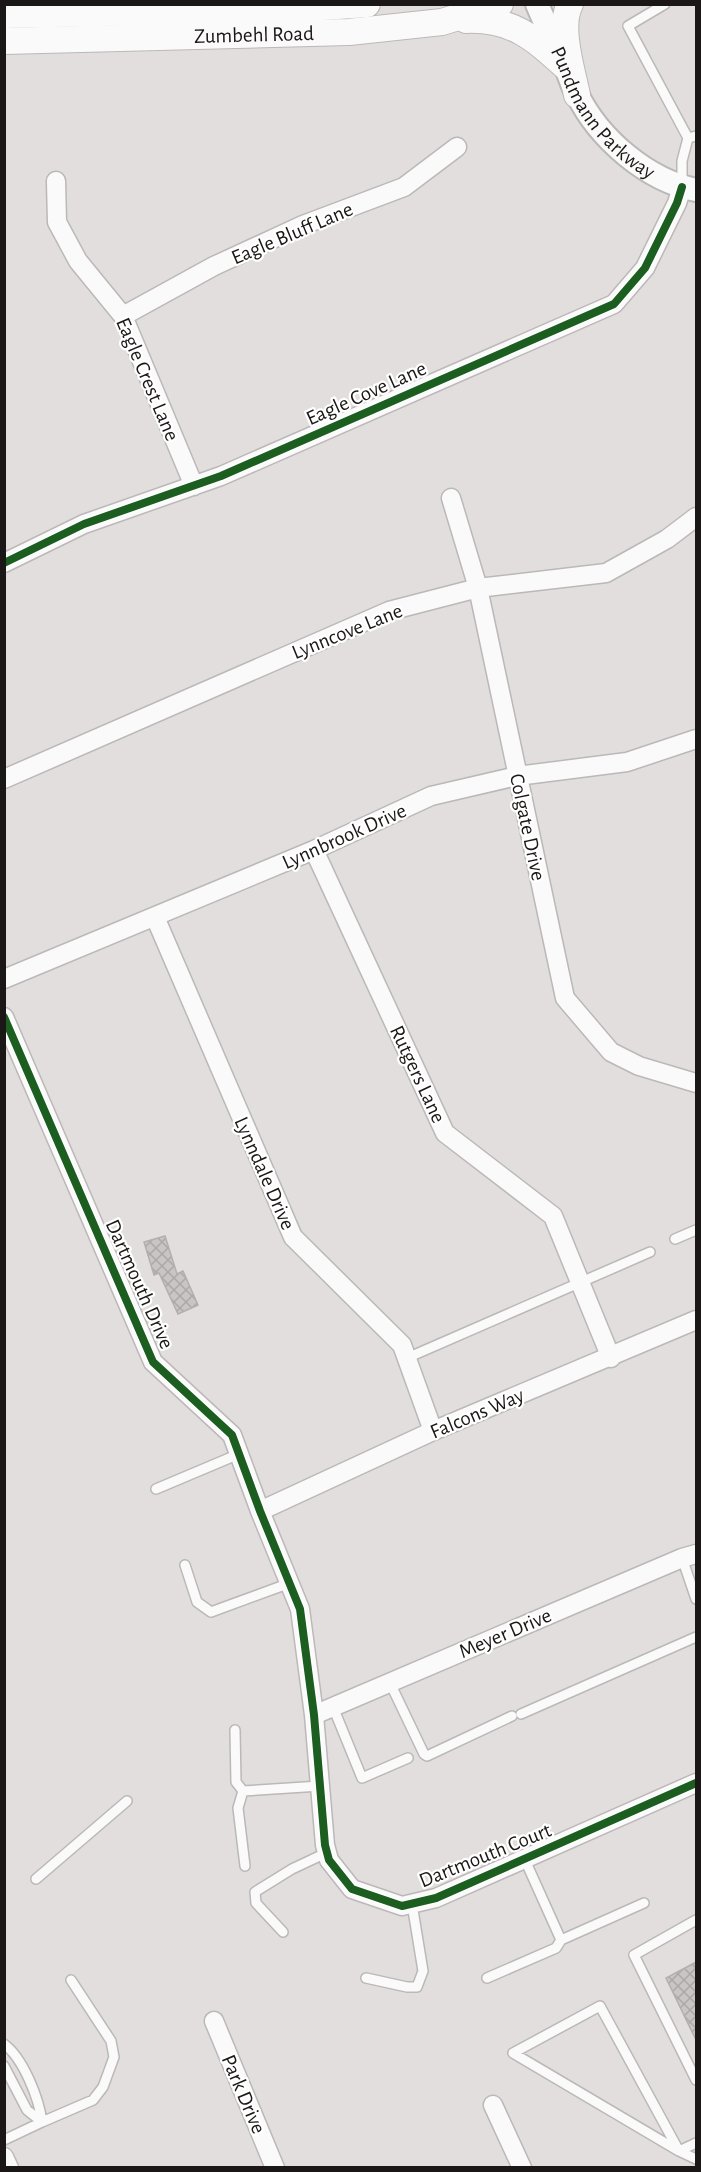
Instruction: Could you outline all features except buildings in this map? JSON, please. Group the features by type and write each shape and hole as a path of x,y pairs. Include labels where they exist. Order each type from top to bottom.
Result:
{"main road":[{"name":"Zumbehl Road","path":"4,41 147,21 367,4"},
{"name":"Zumbehl Road","path":"4,15 349,32 442,22 500,4"},
{"path":"570,4 565,13 565,30 577,95"},
{"path":"442,22 484,20 512,26 543,46 566,67"}],"street":[{"name":"Pundmann Parkway","path":"537,4 577,95 606,135 631,159 656,176 689,189"},
{"name":"Eagle Bluff Lane","path":"123,316 214,266 293,230 404,186 457,147"},
{"name":"Eagle Crest Lane","path":"56,181 57,222 78,261 123,316 194,486"},
{"name":"Eagle Cove Lane","path":"4,563 84,524 231,472 614,304 645,268 677,202 689,189"},
{"name":"Colgate Drive","path":"451,498 478,588 565,998 611,1052 639,1066 696,1083"},
{"name":"Lynncove Lane","path":"4,779 389,611 478,588 606,573 667,539 696,518"},
{"name":"Lynnbrook Drive","path":"4,979 314,850 431,796 517,776 627,762 696,739"},
{"name":"Rutgers Lane","path":"314,850 445,1133 553,1216 610,1358"},
{"name":"Lynndale Drive","path":"155,917 293,1238 402,1345 433,1431"},
{"name":"Dartmouth Drive","path":"4,1017 153,1362 232,1435 300,1609 314,1715"},
{"name":"Falcons Way","path":"260,1511 433,1431 696,1320"},
{"name":"Meyer Drive","path":"314,1715 692,1555"},
{"path":"314,1715 326,1853"},
{"name":"Dartmouth Court","path":"326,1853 352,1889 402,1906 436,1898 696,1783"},
{"name":"Park Drive","path":"214,2021 275,2168"},
{"path":"493,2105 522,2168"},
{"path":"4,2157 9,2168"}],"lane":[{"path":"665,4 628,26 692,137 682,161 689,189"},
{"path":"675,1239 696,1230"},
{"path":"407,1358 650,1252"},
{"path":"156,1489 239,1454"},
{"path":"692,1555 696,1599"},
{"path":"185,1564 197,1602 210,1612 290,1583"},
{"path":"390,1683 424,1755 427,1756 696,1637"},
{"path":"333,1707 362,1778 408,1758"},
{"path":"235,1730 236,1782 243,1791"},
{"path":"243,1791 320,1786"},
{"path":"243,1791 238,1808 245,1866"},
{"path":"36,1880 127,1801"},
{"path":"283,1932 256,1903 255,1892 292,1869 326,1853"},
{"path":"525,1860 561,1940"},
{"path":"487,1978 555,1948 561,1940 644,1903"},
{"path":"366,1978 417,1987 423,1971 412,1904"},
{"path":"696,1920 634,1955 696,2080"},
{"path":"4,2140 93,2100 103,2087 114,2056 111,2042 71,1980"},
{"path":"679,2151 600,2006 513,2053 679,2151 696,2158"},
{"path":"4,2043 14,2051 40,2104 42,2122"},
{"path":"4,2066 27,2110 42,2122"},
{"path":"679,2151 696,2143"}],"cycle path":[{"path":"4,563 84,524 221,476 614,304 645,268 677,203 682,187"},
{"path":"4,1017 153,1362 232,1435 300,1609 314,1715 325,1845 329,1860 352,1889 402,1906 436,1898 696,1783"}]}
